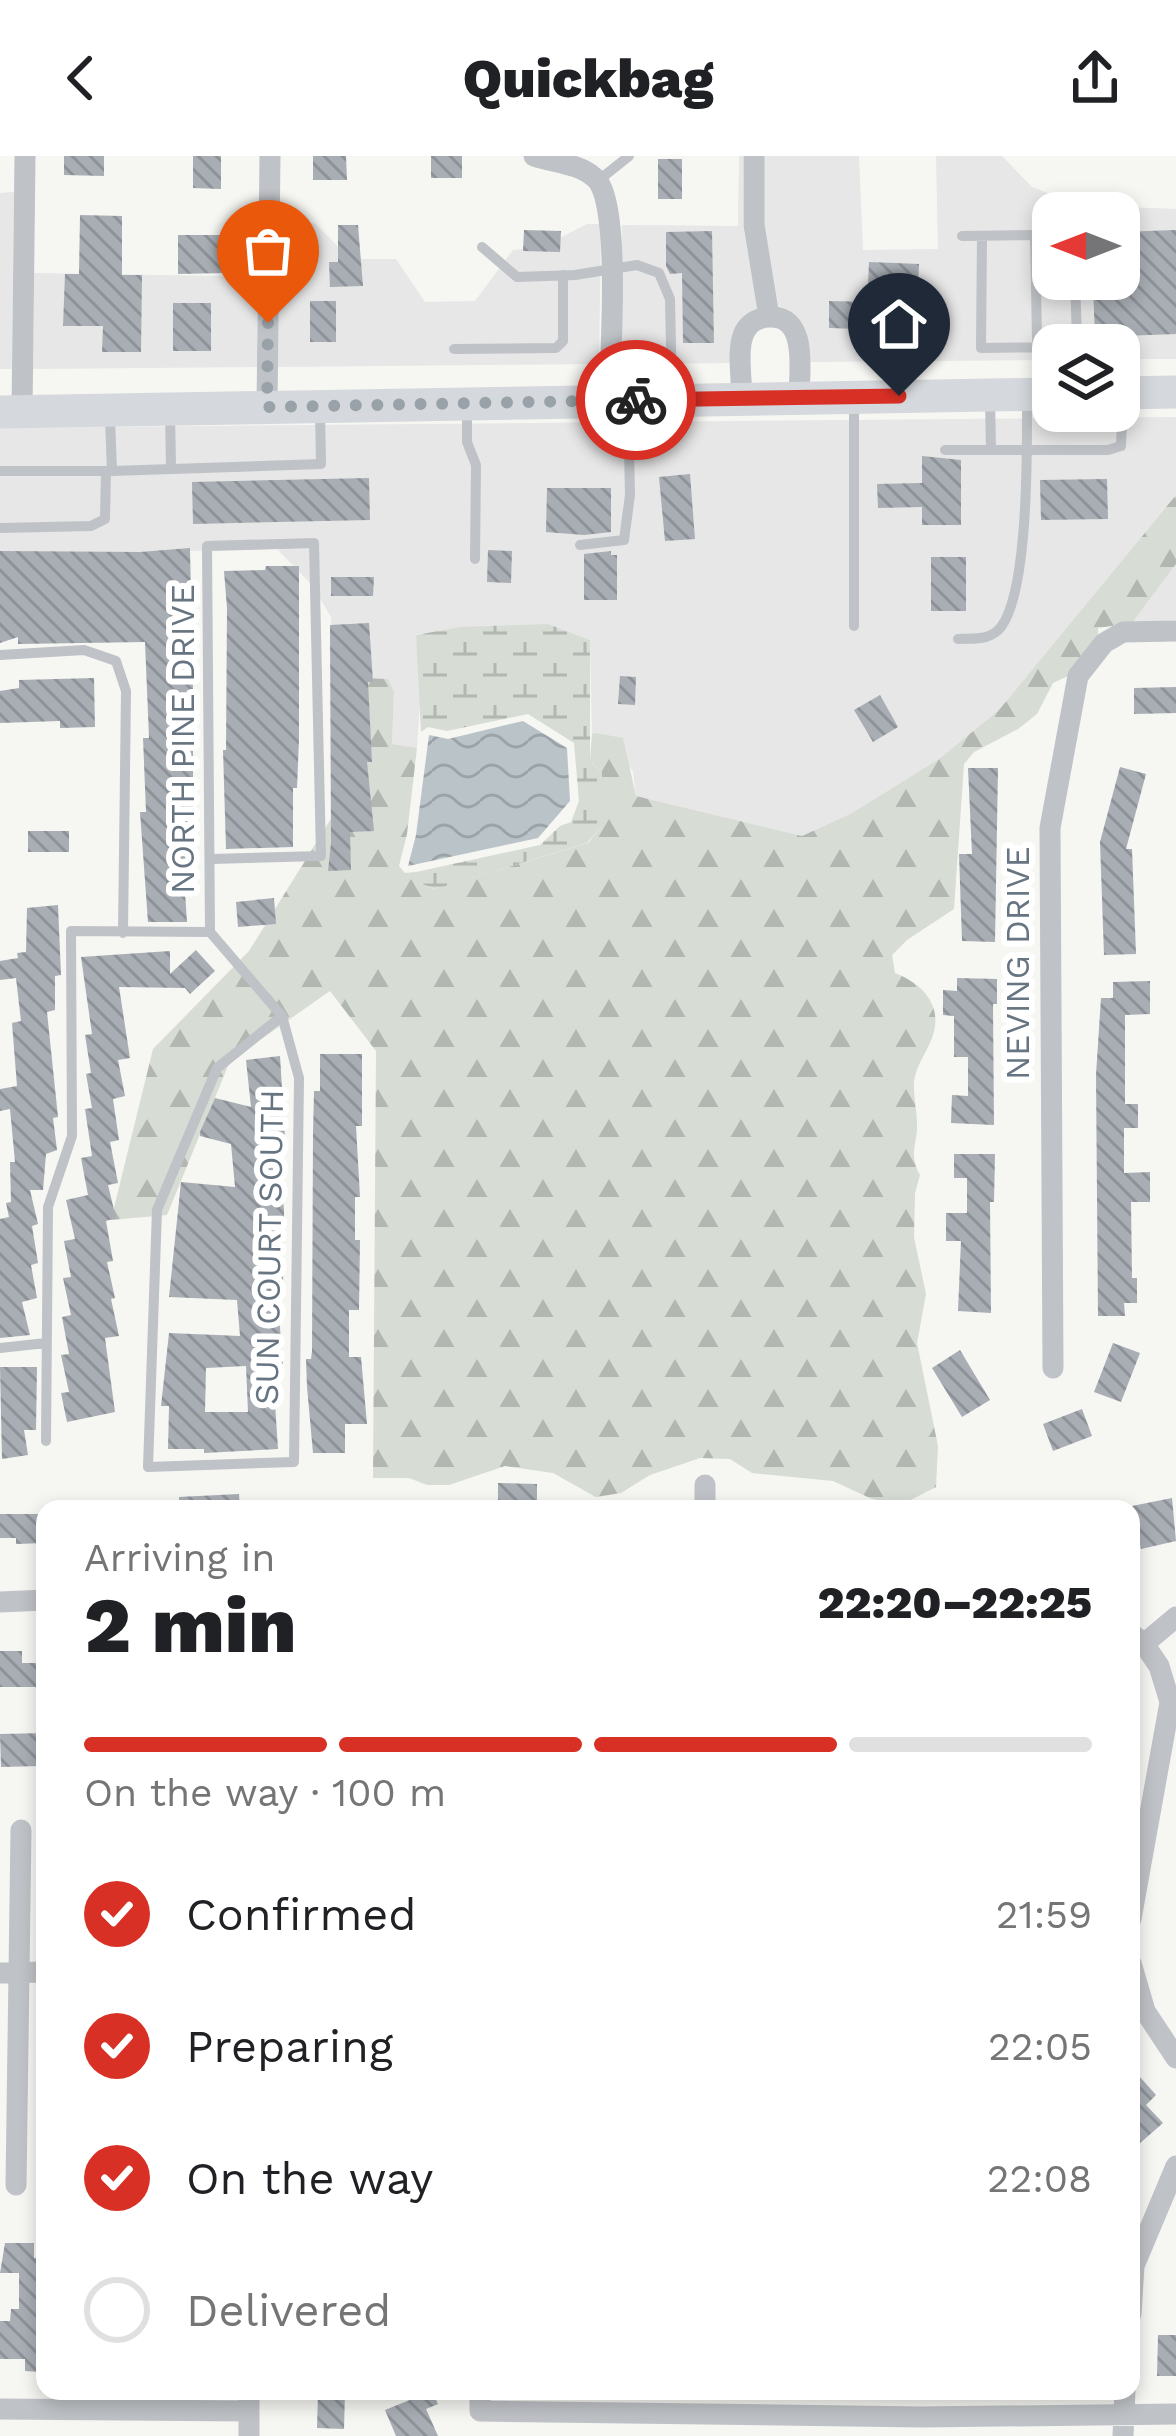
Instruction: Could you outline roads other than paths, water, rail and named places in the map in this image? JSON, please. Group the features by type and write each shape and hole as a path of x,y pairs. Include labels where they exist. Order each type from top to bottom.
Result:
{"main road":[{"path":"1140,393 1176,392"},
{"path":"11,412 1032,394"}],"street":[{"path":"11,412 25,156"},
{"path":"267,407 270,156"},
{"path":"534,156 576,166 598,180 607,197 619,401"},
{"path":"754,156 754,225 769,316"},
{"path":"742,399 742,338 752,322 769,316 786,321 797,335 799,398"},
{"name":"NEVING DRIVE","path":"1053,1368 1050,828 1078,676 1104,643 1124,632 1176,632"},
{"path":"705,1485 705,1500"},
{"path":"0,1602 36,1600"},
{"path":"1140,1637 1176,1617"},
{"path":"1140,1641 1159,1666 1170,1702 1140,1850"},
{"path":"16,2185 9,1972 21,1830"},
{"path":"1140,1994 1145,2011 1176,2058"},
{"path":"1140,2254 1176,2166"},
{"path":"480,2400 480,2411 701,2402 922,2417 1176,2414"},
{"path":"922,2400 922,2417"},
{"path":"0,2409 249,2401 249,2436"}],"lane":[{"path":"598,180 629,156"},
{"path":"962,236 1032,235"},
{"path":"982,236 981,348 1032,347"},
{"path":"482,247 517,277 648,266 658,273 672,316 672,400"},
{"path":"454,349 556,348 563,341 563,275"},
{"path":"990,395 992,450"},
{"path":"854,397 854,626"},
{"path":"580,545 624,539 630,495 619,401"},
{"path":"467,403 466,442 476,465 475,559"},
{"path":"0,472 321,464 320,406"},
{"path":"170,409 171,468"},
{"path":"0,528 91,526 105,519 110,410"},
{"path":"958,639 989,638 1001,626 1016,596 1032,430"},
{"path":"945,450 1108,450 1121,446 1121,432"},
{"name":"NORTH PINE DRIVE","path":"210,932 207,546 314,543 321,856 212,859"},
{"path":"0,655 84,650 116,661 126,692 123,933"},
{"path":"46,1441 48,1207 72,1136 71,931 210,932"},
{"name":"SUN COURT SOUTH","path":"210,932 282,1016 299,1078 294,1462 148,1467 157,1210 217,1068 282,1016"},
{"path":"0,1348 46,1343"}],"water":[{"path":"523,721 567,748 570,801 538,838 408,866 429,735 448,739"}]}
